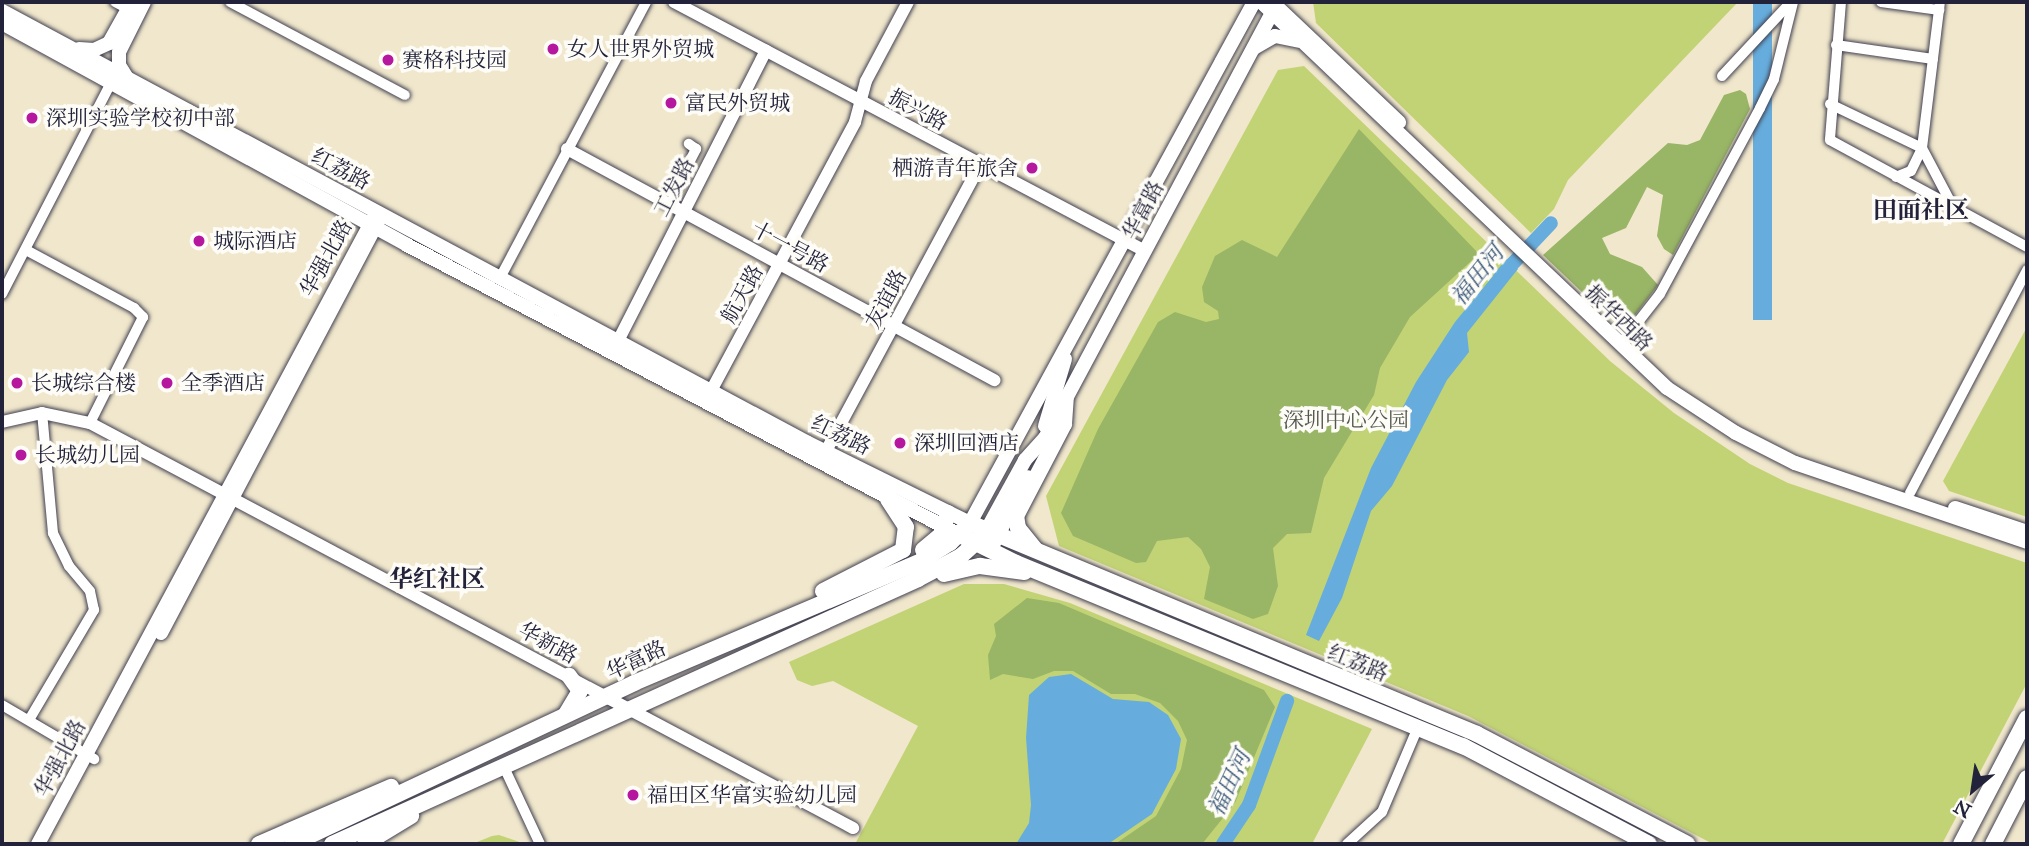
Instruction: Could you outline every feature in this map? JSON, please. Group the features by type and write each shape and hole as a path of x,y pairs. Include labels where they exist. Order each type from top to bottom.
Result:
{"main road":[{"path":"128,79 119,65 119,52 144,2"},
{"name":"华富路","path":"292,844 781,617 855,591 931,555 956,525 1066,350 1254,2"},
{"name":"振华西路","path":"1261,2 1275,5 1508,235"},
{"path":"69,46 88,51 104,47 125,4"},
{"name":"华富路","path":"332,844 632,709 782,638 918,579 988,540 1275,5"},
{"name":"振华西路","path":"1275,5 1304,43 1508,235 1677,385 1754,432 1819,463 2027,532"},
{"name":"红荔路","path":"2,11 825,451 956,525"},
{"name":"红荔路","path":"2,23 373,226 888,499 988,540 1051,577 1481,754 1649,844"},
{"path":"1252,50 1275,36 1304,43"},
{"name":"华强北路","path":"48,844 90,757 379,213"},
{"name":"振华西路","path":"1544,268 1647,372 1750,441 1813,471 2027,542"},
{"name":"华富路","path":"1045,438 1066,350"},
{"path":"1042,555 1021,535 1016,516 1064,424 1066,398"},
{"path":"781,617 903,550 906,527 888,499"},
{"name":"红荔路","path":"988,540 1042,555 1492,741 1687,844"},
{"path":"918,579 980,566 1051,577"},
{"name":"华富路","path":"782,638 855,591"},
{"path":"569,676 580,691 571,713 585,729"},
{"path":"1961,844 2027,718"},
{"name":"华强北路","path":"38,844 90,757"},
{"name":"华富路","path":"259,844 366,796 438,775"},
{"path":"1993,844 2027,778"},
{"name":"华富路","path":"365,844 446,791"}],"street":[{"path":"230,2 242,5 405,95"},
{"path":"500,278 646,2"},
{"name":"振兴路","path":"674,2 1145,251"},
{"name":"航天路","path":"711,391 863,103 866,82 908,2"},
{"path":"1721,76 1792,2"},
{"path":"1624,340 1660,294 1760,108 1774,79 1792,2"},
{"path":"1840,2 1830,104 1830,140 2027,247"},
{"path":"1881,2 1940,6 1922,148 1910,181 1917,188"},
{"path":"1836,46 1933,59"},
{"name":"工发路","path":"618,341 679,209 766,51"},
{"path":"2,294 111,83"},
{"path":"1830,104 1922,148 1932,173 1957,208"},
{"path":"679,209 673,194 696,149 689,144"},
{"name":"十一号路","path":"567,149 995,380"},
{"name":"友谊路","path":"825,451 980,165"},
{"path":"1895,176 1921,166 1932,173"},
{"path":"1917,188 1928,187 1932,173"},
{"path":"26,250 134,308 143,317 90,424"},
{"path":"1910,493 2027,270"},
{"path":"2,422 42,414 53,533 69,566 90,591 94,610 29,720"},
{"name":"华新路","path":"42,414 90,424 853,828"},
{"path":"2,705 90,757"},
{"path":"1348,844 1382,812 1418,727"},
{"path":"503,765 540,844"}],"green space":[{"path":"1313,2 1738,2 1568,180 1554,209 1531,233 1316,23"},
{"name":"深圳中心公园","path":"1304,66 1610,361 1674,413 1750,464 1788,483 2027,563 2027,683 1942,844 1713,844 1468,716 1059,546 1046,496 1278,70"},
{"path":"1740,90 1746,94 1750,109 1673,255 1664,249 1657,236 1663,195 1647,187 1626,228 1602,238 1610,254 1642,267 1658,285 1635,315 1632,333 1625,333 1543,255 1668,143 1687,145 1700,140 1724,95"},
{"path":"1359,129 1479,254 1410,317 1380,368 1374,395 1324,478 1311,533 1287,534 1273,548 1278,586 1268,614 1253,619 1204,599 1210,567 1201,549 1188,537 1157,541 1146,562 1136,563 1073,536 1061,513 1098,429 1158,322 1175,312 1206,322 1219,319 1218,311 1204,302 1202,287 1215,256 1242,240 1277,257"},
{"path":"2027,327 2027,517 1949,491 1943,481"},
{"path":"964,584 1004,584 1070,603 1372,729 1312,844 855,844 918,726 833,681 812,686 797,680 789,662"},
{"path":"1027,598 1059,603 1264,690 1275,707 1235,803 1202,844 1115,844 1156,816 1181,769 1187,740 1178,721 1160,703 1135,694 1111,694 1073,671 1054,671 1033,679 1003,674 990,680 988,655 996,636 994,624"},
{"path":"499,835 525,844 472,844 492,836"}],"water":[{"path":"1753,2 1772,2 1772,320 1753,320"},
{"path":"1507,259 1518,269 1467,333 1469,352 1447,380 1392,486 1371,511 1342,598 1319,641 1306,635 1371,468 1416,382 1455,322"},
{"path":"1071,674 1113,699 1149,702 1168,715 1181,739 1176,769 1152,814 1108,844 1016,844 1029,823 1031,805 1026,738 1029,695 1049,677"}],"waterway":[{"name":"福田河","path":"1500,277 1551,223"},
{"name":"福田河","path":"1223,844 1249,805 1287,701"}],"place":[{"name":"女人世界外贸城","path":"553,49"},
{"name":"赛格科技园","path":"388,60"},
{"name":"富民外贸城","path":"671,103"},
{"name":"深圳实验学校初中部","path":"32,118"},
{"name":"栖游青年旅舍","path":"1032,168"},
{"name":"城际酒店","path":"199,241"},
{"name":"长城综合楼","path":"17,383"},
{"name":"全季酒店","path":"167,383"},
{"name":"深圳回酒店","path":"900,443"},
{"name":"长城幼儿园","path":"21,455"},
{"name":"福田区华富实验幼儿园","path":"633,795"}],"district":[{"name":"田面社区","path":"1921,211"},
{"name":"华红社区","path":"437,580"}]}
